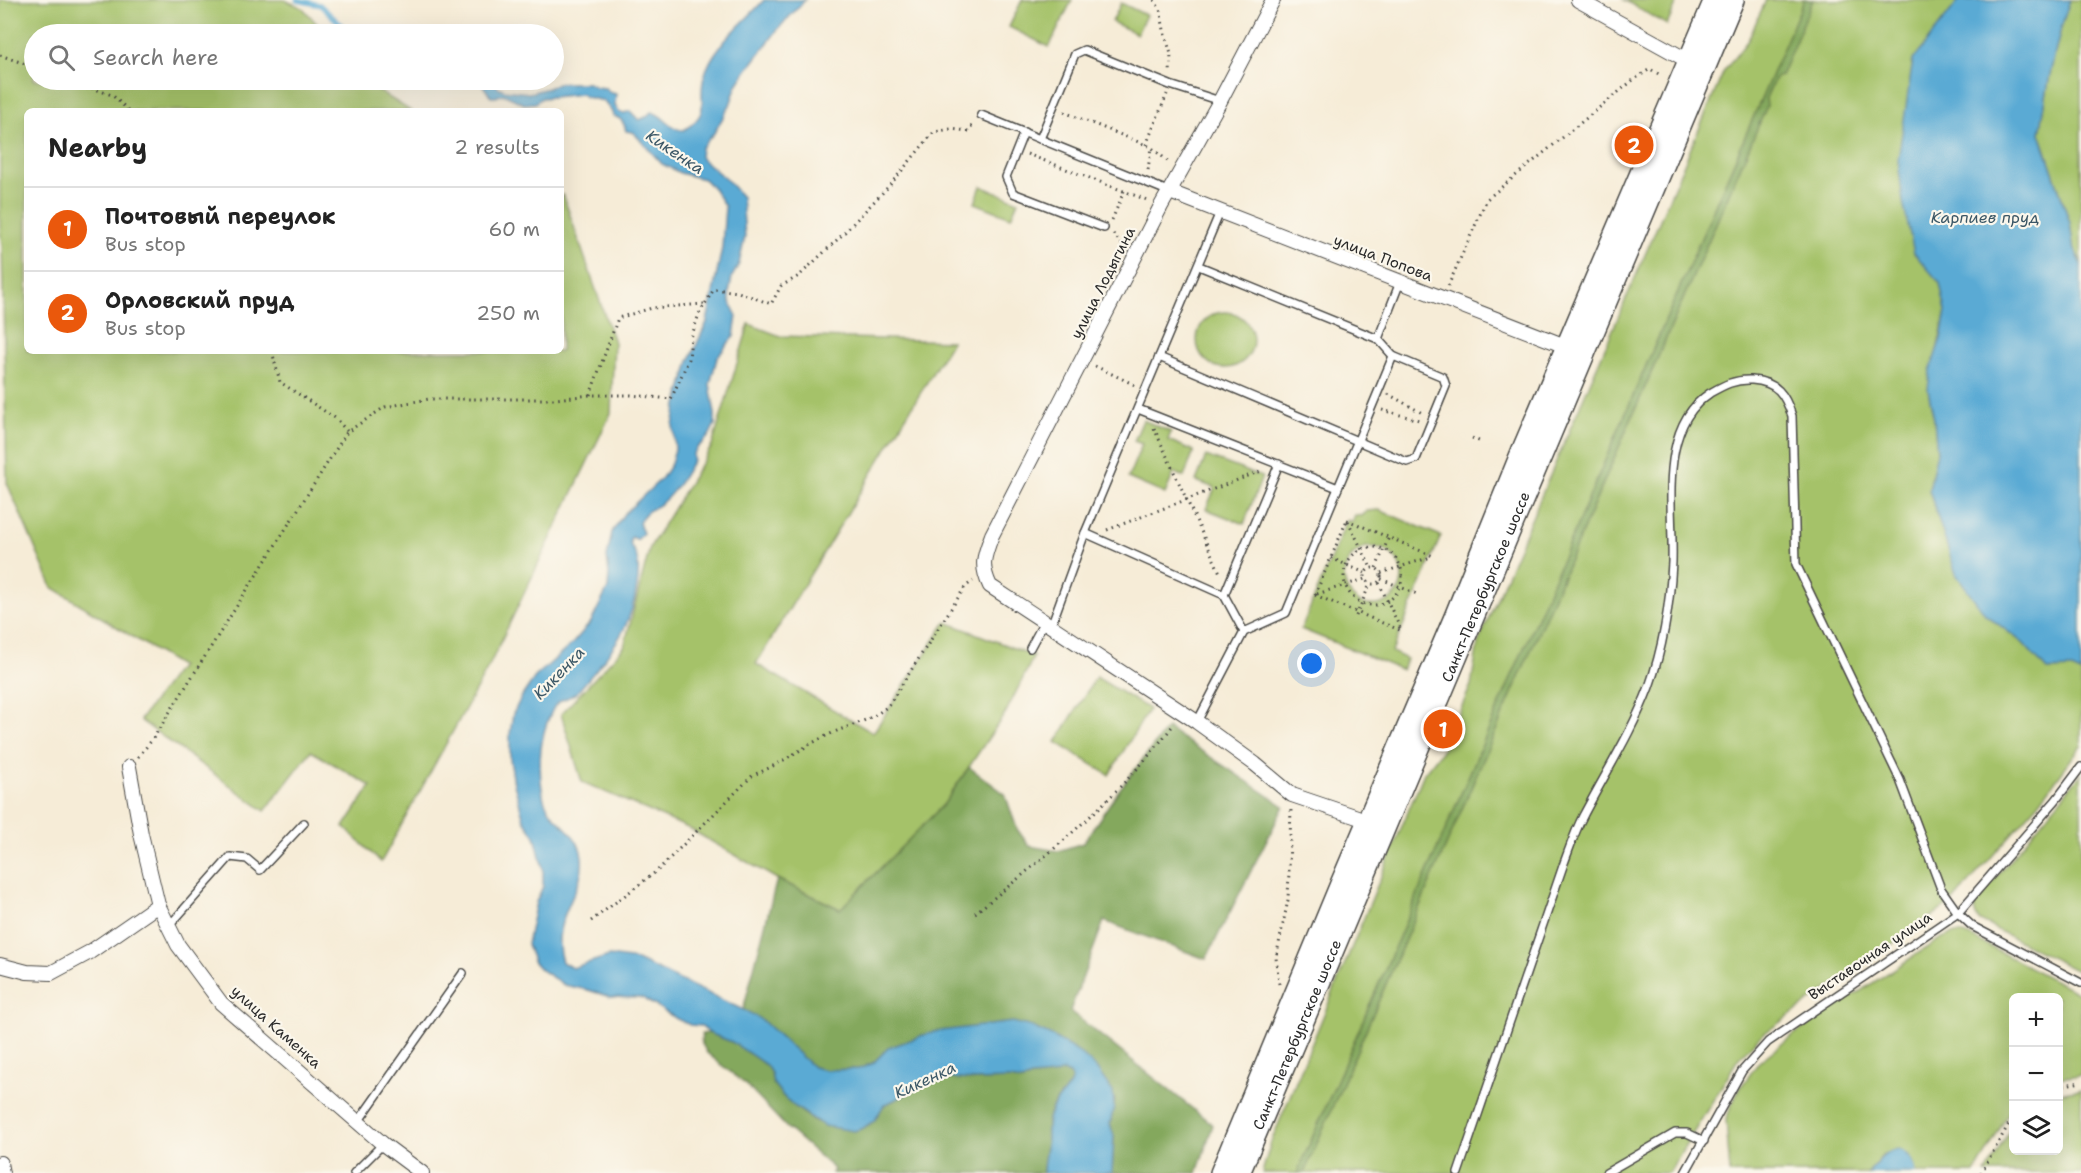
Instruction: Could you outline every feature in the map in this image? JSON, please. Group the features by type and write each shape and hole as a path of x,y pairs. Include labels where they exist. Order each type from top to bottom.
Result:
{"main road":[{"name":"Санкт-Петербургское шоссе","path":"1221,1173 1376,824 1576,350 1696,65 1715,0"},
{"name":"Санкт-Петербургское шоссе","path":"1696,65 1733,0"},
{"name":"Санкт-Петербургское шоссе","path":"1239,1173 1376,824"}],"street":[{"name":"улица Лодыгина","path":"984,573 984,556 992,535 1161,206 1273,0"},
{"path":"1578,0 1696,65"},
{"name":"улица Попова","path":"1170,192 1576,350"},
{"path":"984,573 990,586 1197,722 1255,764 1292,795 1376,824"},
{"name":"улица Каменка","path":"129,768 141,834 158,905 178,945 221,1003 383,1144 422,1173"},
{"path":"0,965 27,972 51,973 90,952 158,905"},
{"path":"0,1163 2,1173"}],"lane":[{"path":"1040,139 1075,54 1084,50 1170,85 1220,101"},
{"path":"981,115 1170,192"},
{"path":"1024,132 1006,177 1013,193 1106,229"},
{"path":"1030,648 1047,624 1088,534 1220,212"},
{"path":"1159,357 1407,462 1416,459 1446,386 1443,377 1393,356 1378,339 1199,266"},
{"path":"1378,339 1400,282"},
{"path":"1197,722 1244,632 1286,613 1393,356"},
{"path":"1458,1173 1564,862 1581,819 1632,724 1649,687 1660,649 1668,604 1672,563 1672,458 1678,434 1688,413 1704,398 1722,386 1739,379 1758,381 1773,386 1786,398 1792,416 1796,564 1900,780 1941,889 1958,913 1972,926 2081,983"},
{"path":"1138,409 1338,488"},
{"path":"1226,592 1279,464"},
{"path":"1088,534 1226,592 1244,632"},
{"name":"Выставочная улица","path":"1685,1173 1742,1071 1768,1042 1958,913 2056,800 2081,767"},
{"path":"169,926 230,857 247,859 260,870 304,823"},
{"path":"358,1122 463,973"},
{"path":"1606,1173 1675,1133 1687,1133 1704,1141"},
{"path":"354,1173 383,1144"}],"path":[{"path":"1146,145 1170,85 1171,54 1160,9 1154,0"},
{"path":"0,55 24,64"},
{"path":"1442,298 1487,200 1632,81 1650,69 1666,78"},
{"path":"98,90 112,95 126,108"},
{"path":"1053,107 1146,145 1181,172"},
{"path":"129,768 152,740 347,432 385,407 429,399 556,399 590,395 631,395 671,399 689,359 691,338 714,289 738,292 771,304 781,286 799,276 840,237 889,186 934,132 951,129 968,131 981,115"},
{"path":"1017,150 1161,206"},
{"path":"1124,191 1106,229 1135,256"},
{"path":"590,395 618,318 652,308 705,304"},
{"path":"273,354 280,382 335,418 347,432"},
{"path":"1109,374 1146,389"},
{"path":"1379,389 1420,411 1432,421"},
{"path":"1372,406 1416,420 1432,421"},
{"path":"1148,412 1226,592"},
{"path":"1472,438 1481,442"},
{"path":"1088,534 1279,464"},
{"path":"1347,520 1433,556 1381,573"},
{"path":"1347,520 1371,568"},
{"path":"1315,595 1347,520"},
{"path":"1376,568 1389,537"},
{"path":"1373,546 1384,549 1394,556 1400,566 1402,578 1400,587 1396,594 1386,602 1374,605 1362,603 1352,596 1345,585 1346,565 1352,555 1361,549 1373,546"},
{"path":"1331,558 1365,573"},
{"path":"1365,573 1371,568 1376,568 1381,573"},
{"path":"591,921 657,871 753,775 773,768 828,735 874,718 888,706 965,587 984,573"},
{"path":"1365,573 1365,579 1370,584"},
{"path":"1315,595 1402,631 1386,602 1380,581 1381,573"},
{"path":"1315,595 1365,579"},
{"path":"1370,584 1380,581 1417,594"},
{"path":"1357,614 1370,584"},
{"path":"975,914 1112,797 1183,713"},
{"path":"1280,992 1276,958 1288,900 1292,795"},
{"path":"2063,1085 2081,1083"},
{"path":"1981,1173 2009,1121"}],"green space":[{"path":"0,0 285,0 303,8 317,24 24,24 24,90 377,90 406,108 24,108 24,354 564,354 564,198 614,342 611,413 490,664 381,862 344,827 371,786 311,751 265,811 140,720 180,666 52,587 7,483 0,229"},
{"path":"1022,0 1072,0 1049,47 1009,27"},
{"path":"1624,0 1678,0 1667,25"},
{"path":"1766,0 1959,0 1913,60 1911,76 1914,253 1940,283 1946,311 1928,390 1937,452 1929,490 1942,528 1985,614 2023,643 2047,670 2072,669 2081,673 2081,746 2039,803 1951,903 1759,1037 1738,1059 1669,1173 1262,1173 1271,1142 1424,773 1444,748 1471,685 1478,643 1724,71 1748,40"},
{"path":"1804,0 1813,0 1781,76 1775,78 1766,98 1767,106 1304,1173 1297,1173"},
{"path":"2070,0 2081,0 2081,265 2073,245 2070,223 2040,133 2050,74"},
{"path":"1121,3 1146,15 1137,34 1112,22"},
{"path":"981,186 1018,201 1011,217 975,203"},
{"path":"1219,312 1231,312 1241,316 1249,324 1253,340 1249,356 1241,364 1231,368 1219,368 1209,364 1201,356 1197,346 1197,334 1201,324 1209,316"},
{"path":"749,324 780,336 952,341 756,664 873,733 946,622 1034,656 1006,712 944,804 973,868 840,909 777,879 688,828 582,782 561,714 624,647 650,547 712,446"},
{"path":"1143,420 1171,432 1168,440 1194,451 1184,477 1174,473 1165,494 1128,478 1142,444 1134,441"},
{"path":"1206,456 1262,477 1244,524 1206,509 1215,488 1196,481"},
{"path":"1379,510 1441,536 1392,652 1407,659 1402,670 1301,629 1347,520 1352,522 1355,515 1362,516 1367,511","holes":["1367,547 1380,548 1397,560 1402,580 1399,590 1392,598 1381,604 1368,605 1358,601 1350,594 1345,584 1344,573 1347,563 1355,554"]},
{"path":"1096,677 1149,709 1109,775 1056,742"},
{"path":"1167,728 1284,806 1206,959 1104,921 1070,1011 1213,1125 1197,1173 1112,1173 1114,1136 1110,1124 1115,1100 1096,1068 889,1048 873,1063 859,1069 825,1070 813,1067 764,1022 743,1010 777,879 840,909 944,804 969,767 1005,794 1017,829 1029,846 1058,851 1083,843 1119,790"},
{"path":"2081,774 2081,973 1980,921 1974,910 1978,899"},
{"path":"1952,934 1971,937 2081,994 2081,1075 2063,1077 2063,993 2009,993 2009,1112 1975,1173 1916,1173 1883,1155 1868,1173 1730,1173 1726,1119 1740,1088 1759,1062 1793,1035 1940,939"},
{"path":"709,1033 732,1042 766,1065 773,1083 782,1095 814,1121 854,1131 874,1121 884,1105 945,1078 1022,1081 1031,1077 1064,1071 1072,1079 1049,1115 1043,1173 832,1173 834,1169 786,1127 745,1084 707,1053 701,1042 702,1034"},
{"path":"2081,1089 2081,1173 1986,1173 2009,1131 2009,1155 2063,1155 2063,1092"}],"water":[{"path":"764,0 805,0 779,28 747,70 737,85 730,105 714,133 701,148 700,157 728,181 742,197 745,237 729,293 730,302 737,316 734,336 717,358 710,384 715,424 709,436 693,454 693,460 675,489 641,519 639,523 643,533 637,540 632,537 630,539 638,564 637,587 631,611 620,637 578,691 555,705 545,728 540,769 544,800 549,810 576,841 582,857 579,882 563,919 560,932 559,946 562,962 572,968 609,956 637,960 752,1014 764,1022 813,1067 825,1070 859,1069 873,1063 888,1048 932,1032 1013,1022 1032,1027 1054,1037 1081,1054 1096,1068 1113,1092 1114,1107 1110,1124 1114,1136 1112,1173 1043,1173 1049,1115 1072,1079 1064,1071 1031,1077 1022,1081 945,1078 926,1084 884,1105 874,1121 863,1128 854,1131 824,1126 782,1095 773,1083 766,1065 732,1042 709,1033 702,1026 690,1025 677,1019 643,998 610,997 564,985 541,970 533,961 527,944 536,902 543,886 543,869 535,836 524,820 514,784 510,759 513,714 535,677 572,644 591,622 608,588 607,557 612,532 623,515 662,478 671,464 675,449 673,425 677,405 689,361 707,322 722,248 725,207 714,189 704,179 680,173 662,164 633,132 626,131 622,121 613,116 604,101 581,94 542,98 535,103 524,104 503,94 491,97 486,90 529,93 540,90 564,90 564,83 588,83 606,88 609,92 616,94 615,105 619,112 630,111 639,120 651,112 656,113 674,127 684,130 693,124 701,112 702,85 708,66 721,45"},
{"name":"Карпиев пруд","path":"1959,0 2070,0 2050,74 2040,133 2070,223 2073,245 2081,265 2081,673 2072,669 2047,670 2023,643 1985,614 1956,574 1929,490 1937,452 1928,390 1930,371 1941,338 1946,311 1940,283 1914,253 1903,202 1898,160 1913,60"},
{"path":"1899,1149 1911,1158 1916,1173 1868,1173 1885,1155"}],"waterway":[{"name":"Кикенка","path":"297,0 320,5 340,24"}],"place":[{"name":"Орловский пруд","path":"1634,145"},
{"name":"Почтовый переулок","path":"1443,729"}]}
